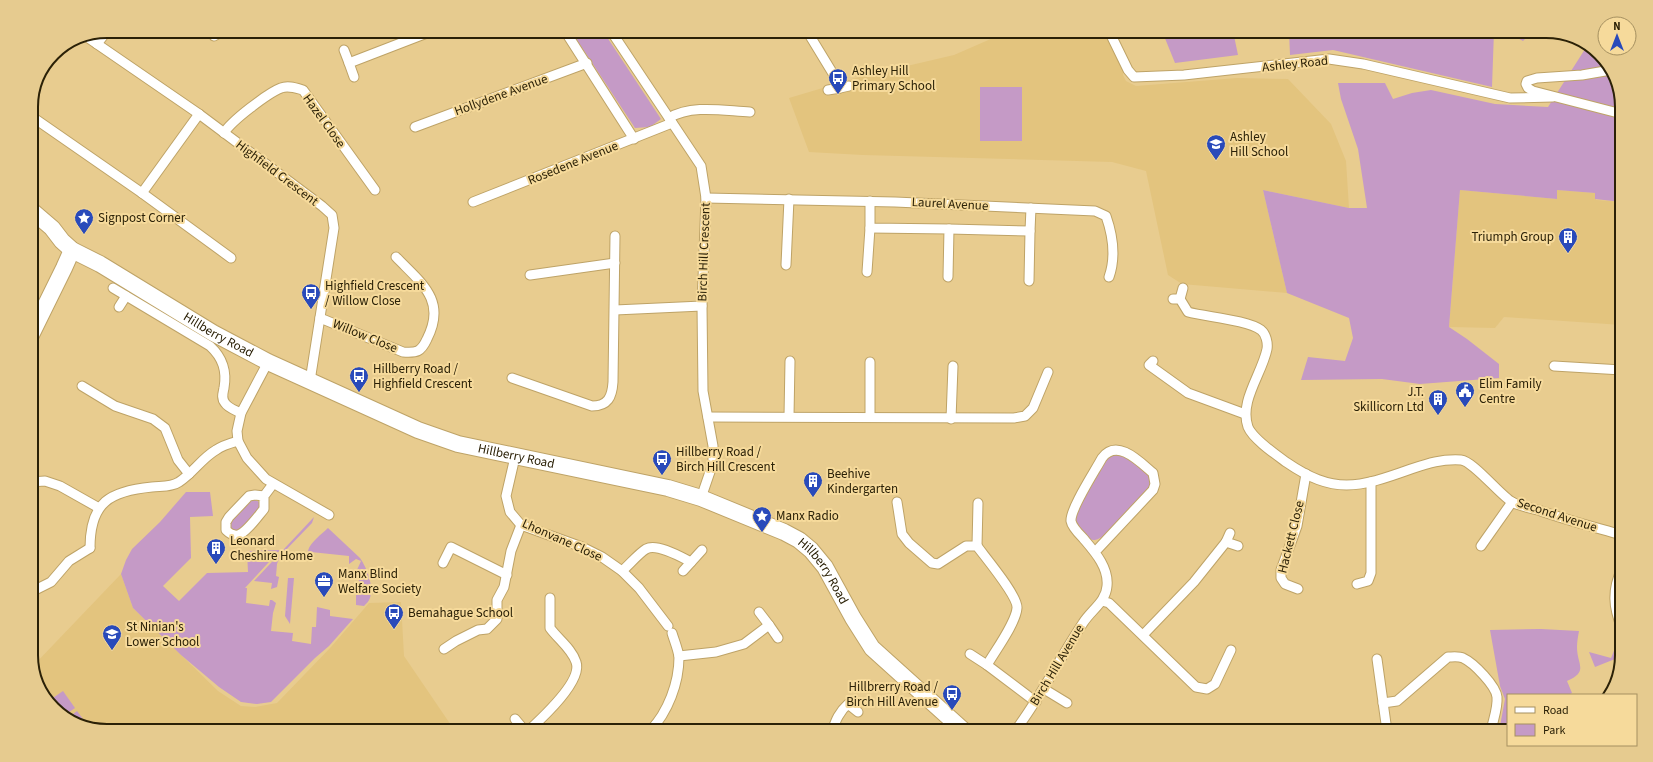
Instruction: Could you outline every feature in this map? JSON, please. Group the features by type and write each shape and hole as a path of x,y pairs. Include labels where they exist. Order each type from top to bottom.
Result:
{"highway":[{"name":"Hillberry Road","path":"38,216 52,228 72,250 100,264 213,333 268,362 426,434 458,444 515,457 635,480 701,498 784,532 799,540 811,550 825,567 853,618 872,648 956,724"},
{"path":"38,321 72,250"}],"street":[{"path":"97,44 101,38"},
{"path":"349,63 414,38"},
{"path":"570,38 634,138"},
{"name":"Birch Hill Crescent","path":"616,38 701,166 706,198 702,306 703,391 713,446 713,464 701,498"},
{"path":"811,38 835,77 845,87 828,90"},
{"name":"Ashley Road","path":"1112,38 1128,70 1134,77 1184,75 1329,59 1363,64 1510,98 1553,96"},
{"name":"Highfield Crescent","path":"91,40 199,114 332,215 334,228 310,381"},
{"path":"344,50 354,77"},
{"name":"Hollydene Avenue","path":"415,127 587,64"},
{"path":"1605,71 1582,75 1537,78 1527,81 1526,84 1528,88 1553,96 1615,112"},
{"name":"Hazel Close","path":"224,133 238,118 260,101 281,88 292,87 302,90 374,190"},
{"name":"Rosedene Avenue","path":"473,202 634,138 671,120 683,112 698,110 750,112"},
{"path":"142,193 199,114"},
{"path":"38,121 142,193 231,258"},
{"name":"Laurel Avenue","path":"706,198 870,201 1095,211 1106,216 1110,228 1114,253 1113,267 1109,277"},
{"path":"786,265 789,199"},
{"path":"867,272 870,201"},
{"path":"1029,281 1031,208"},
{"name":"Laurel Avenue","path":"870,228 1030,231"},
{"name":"Laurel Avenue","path":"948,277 949,229"},
{"path":"512,378 592,406 600,406 606,402 612,393 615,310 615,236"},
{"name":"Willow Close","path":"320,318 403,352 414,353 423,349 434,320 435,311 433,302 425,288 396,257"},
{"path":"530,275 615,263"},
{"path":"113,288 210,346 218,354 223,363 225,373 222,397 224,402 228,407 241,413"},
{"path":"1153,361 1149,366 1188,392 1245,414 1256,377 1267,349 1265,335 1255,326 1246,323 1211,318 1188,312 1177,299 1183,288"},
{"path":"119,307 126,296"},
{"path":"615,310 702,306"},
{"path":"790,361 790,416"},
{"path":"268,362 241,413 237,431 238,441 247,458 259,473 273,484 329,515"},
{"path":"870,362 870,417"},
{"path":"951,418 953,366"},
{"path":"1554,366 1615,370"},
{"path":"708,417 790,416 1014,418 1025,416 1033,408 1048,372"},
{"path":"82,386 115,406 153,419 165,428 178,460 189,474"},
{"name":"Second Avenue","path":"1245,414 1249,428 1256,438 1286,462 1327,483 1353,485 1371,482 1437,460 1463,460 1485,477 1512,502 1615,533"},
{"path":"38,588 51,582 69,561 93,549 91,527 99,508 115,494 141,488 178,483 215,450 238,441"},
{"name":"Birch Hill Avenue","path":"1020,724 1036,702 1083,622 1102,601 1106,594 1108,584 1106,574 1095,552 1076,531 1071,521 1074,509 1106,453 1116,450 1124,451 1153,473 1155,484 1153,490 1095,552"},
{"name":"Lhonvane Close","path":"515,457 506,496 510,512 521,525 582,547 602,557 622,570 639,588 670,629 679,656"},
{"name":"Hackett Close","path":"1298,589 1285,584 1281,578 1281,570 1297,526 1302,471"},
{"path":"38,482 45,481 60,486 99,508"},
{"path":"1357,584 1368,581 1371,573 1371,482"},
{"path":"264,496 255,494 249,496 229,517 226,522 226,530 231,535 238,535 264,509 264,496 273,484"},
{"path":"897,502 902,534 909,543 932,563 938,564 966,546 977,546"},
{"path":"1481,546 1512,502"},
{"path":"978,503 977,546 1014,595 1018,606 1015,618 987,665"},
{"path":"444,649 456,640 478,630 488,628 497,619 497,600 504,587 511,551 521,525"},
{"path":"1143,635 1194,582 1228,537 1238,546"},
{"path":"442,563 451,547 507,575"},
{"path":"622,570 647,549 655,548 670,552 691,562"},
{"path":"683,571 702,550"},
{"path":"535,724 569,688 575,676 577,664 573,655 550,628 550,598"},
{"path":"1102,601 1108,603 1143,635 1196,687 1207,689 1215,684 1231,650"},
{"path":"760,612 778,638"},
{"path":"656,724 670,701 677,674 679,656 716,652 744,644 769,625"},
{"path":"970,654 1036,702"},
{"path":"1383,703 1397,701 1448,657 1462,657 1476,668 1494,688 1497,696 1492,724"},
{"path":"1377,659 1386,724"},
{"path":"1044,689 1067,703"},
{"path":"834,724 842,709 848,704 858,712"},
{"path":"515,719 520,724"}],"shaded area":[{"name":"Ashley Hill School","path":"993,38 1110,38 1124,67 1123,75 1126,81 1136,86 1237,78 1288,79 1331,124 1346,161 1349,208 1263,190 1287,293 1182,284 1168,275 1146,171 1112,162 863,155 809,152 789,98 826,87 828,96 854,90 851,79 954,55"},
{"path":"1460,190 1557,199 1557,190 1595,193 1596,200 1615,201 1615,325 1504,317 1495,328 1449,327"},
{"name":"St Ninian's Lower School","path":"121,574 133,608 218,691 241,706 255,707 277,703 331,647 369,603 401,602 404,656 450,724 93,723 72,715 58,704 47,690 43,682 38,661"}],"green space":[{"path":"576,38 608,38 661,119 650,127 635,128"},
{"path":"1165,38 1234,38 1238,55 1175,63"},
{"path":"1289,38 1494,38 1492,87 1333,50 1290,55"},
{"path":"1518,38 1526,38 1523,41"},
{"path":"1585,50 1598,61 1608,76 1614,93 1615,102 1615,201 1595,199 1595,193 1557,190 1557,199 1460,190 1449,327 1499,364 1499,378 1420,384 1382,379 1301,380 1308,357 1345,361 1353,338 1349,318 1287,293 1263,190 1349,208 1367,208 1358,149 1341,99 1338,83 1385,83 1393,99 1412,93 1431,90 1495,104 1548,107"},
{"path":"980,87 1022,87 1022,141 980,141"},
{"path":"1115,453 1136,463 1152,481 1149,487 1131,508 1106,534 1092,540 1087,537 1078,526 1076,522 1076,514 1109,456"},
{"path":"186,492 210,492 213,516 190,517 191,558 163,586 179,601 207,573 248,572 247,551 280,550 245,588 247,588 246,603 269,606 270,600 272,600 276,603 271,631 293,633 292,641 311,644 312,627 316,627 317,607 330,610 330,616 353,619 329,646 271,702 257,704 241,702 219,687 181,655 133,608 121,574 126,560 132,549 160,522"},
{"path":"251,499 259,502 261,507 239,531 233,531 229,528 229,521"},
{"path":"314,517 312,523 280,556 277,564 276,576 279,577 277,587 271,589 272,583 254,581"},
{"path":"328,528 360,558 365,567 369,577 371,593 370,599 364,606 356,605 356,594 354,593 354,587 360,587 357,570 361,561 356,559 349,564 349,556 311,552 311,556 308,555 309,548"},
{"path":"288,578 294,578 290,624 285,616"},
{"path":"1541,629 1579,631 1577,653 1580,671 1567,681 1572,693 1507,694 1507,724 1500,724 1505,699 1500,686 1490,630"},
{"path":"1615,648 1615,659 1595,667 1589,652 1611,658"},
{"path":"63,691 75,708 69,713 53,698"},
{"path":"77,711 84,720 80,719 72,715"}],"place":[{"name":"Ashley Hill Primary School","path":"838,95"},
{"name":"Ashley Hill School","path":"1216,161"},
{"name":"Signpost Corner","path":"84,235"},
{"name":"Triumph Group","path":"1568,254"},
{"name":"Highfield Crescent / Willow Close","path":"311,310"},
{"name":"Hillberry Road / Highfield Crescent","path":"359,393"},
{"name":"Elim Family Centre","path":"1465,408"},
{"name":"J.T. Skillicorn Ltd","path":"1438,416"},
{"name":"Hillberry Road / Birch Hill Crescent","path":"662,476"},
{"name":"Beehive Kindergarten","path":"813,498"},
{"name":"Manx Radio","path":"762,533"},
{"name":"Leonard Cheshire Home","path":"216,565"},
{"name":"Manx Blind Welfare Society","path":"324,598"},
{"name":"Bemahague School","path":"394,630"},
{"name":"St Ninian's Lower School","path":"112,651"},
{"name":"Hillbrerry Road / Birch Hill Avenue","path":"952,711"}]}
